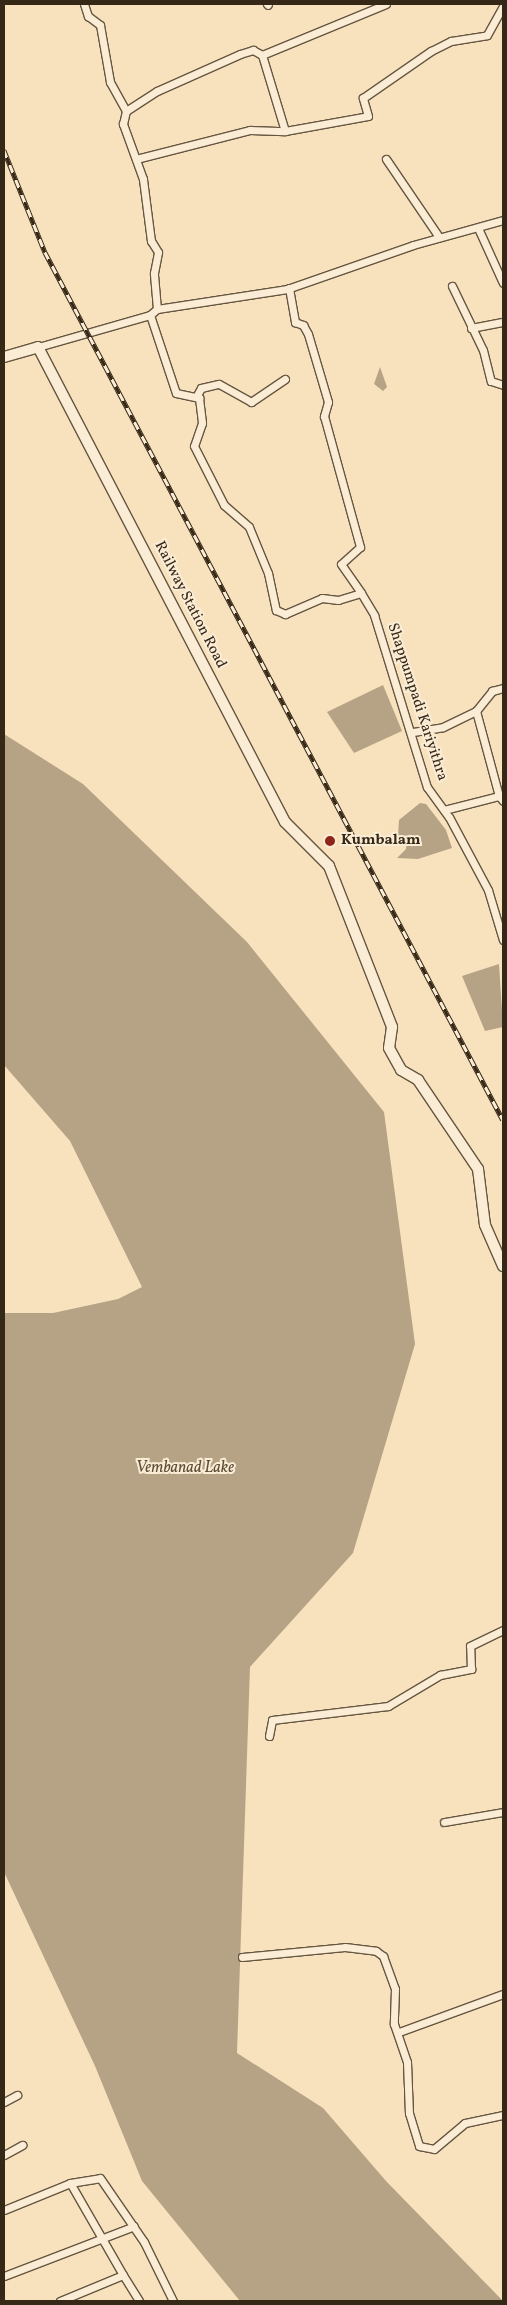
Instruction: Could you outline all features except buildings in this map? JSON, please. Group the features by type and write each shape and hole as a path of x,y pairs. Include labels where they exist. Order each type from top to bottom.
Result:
{"street":[{"path":"84,4 88,16 100,25 110,82 126,111 123,124 143,179 151,240 158,252 154,273 157,309"},
{"path":"262,55 386,4"},
{"path":"136,159 250,130 285,131 368,116 364,98 431,51 450,41 487,34 503,6"},
{"path":"126,111 157,91 253,50 262,55 285,131"},
{"path":"386,159 439,237"},
{"path":"4,358 38,346 150,315 157,309 289,288 439,237 503,220"},
{"path":"478,228 503,283"},
{"path":"452,286 492,381 503,386"},
{"name":"Shappumpadi Kariyithra","path":"289,288 295,322 303,325 308,334 328,402 324,416 360,547 341,564 362,593 374,615 413,732 427,787 444,810 488,890 503,940"},
{"path":"150,315 176,393 196,397"},
{"path":"471,328 503,322"},
{"name":"Railway Station Road","path":"38,346 285,822 329,866 392,1027 389,1048 401,1070 418,1080 478,1169 484,1226 503,1266"},
{"path":"285,380 251,402 219,384 201,388 196,397 202,423 194,446 224,505 249,527 267,568 276,610 285,614 322,598 338,600 362,593"},
{"path":"413,732 443,727 476,711 492,690 503,688"},
{"path":"444,810 502,798 476,711"},
{"path":"269,1736 272,1720 388,1706 440,1675 471,1669 470,1646 503,1630"},
{"path":"444,1822 503,1812"},
{"path":"242,1957 345,1947 376,1951 391,1974 394,2024 399,2032 407,2062 409,2113 424,2150 434,2150 465,2124 503,2115"},
{"path":"399,2032 503,1994"},
{"path":"4,2102 17,2095"},
{"path":"4,2155 22,2145"},
{"path":"4,2210 70,2183 100,2178 134,2226 173,2301"},
{"path":"70,2183 100,2239 139,2301"},
{"path":"4,2276 134,2226"},
{"path":"60,2301 122,2275"}],"water":[{"path":"380,367 387,387 383,391 374,384"},
{"path":"383,685 402,731 354,753 327,712"},
{"name":"Vembanad Lake","path":"4,734 83,784 247,942 384,1112 415,1344 353,1553 250,1667 237,2053 323,2108 386,2181 503,2301 240,2301 142,2181 95,2066 4,1872 4,1313 53,1313 118,1299 142,1287 70,1141 4,1065"},
{"path":"420,803 426,804 446,830 452,848 418,859 397,858 406,849 407,837 398,835 399,820"},
{"path":"499,964 503,1027 485,1031 462,976"}],"railway":[{"path":"4,150 45,252 503,1120"}],"place":[{"name":"Kumbalam","path":"330,841"}]}
